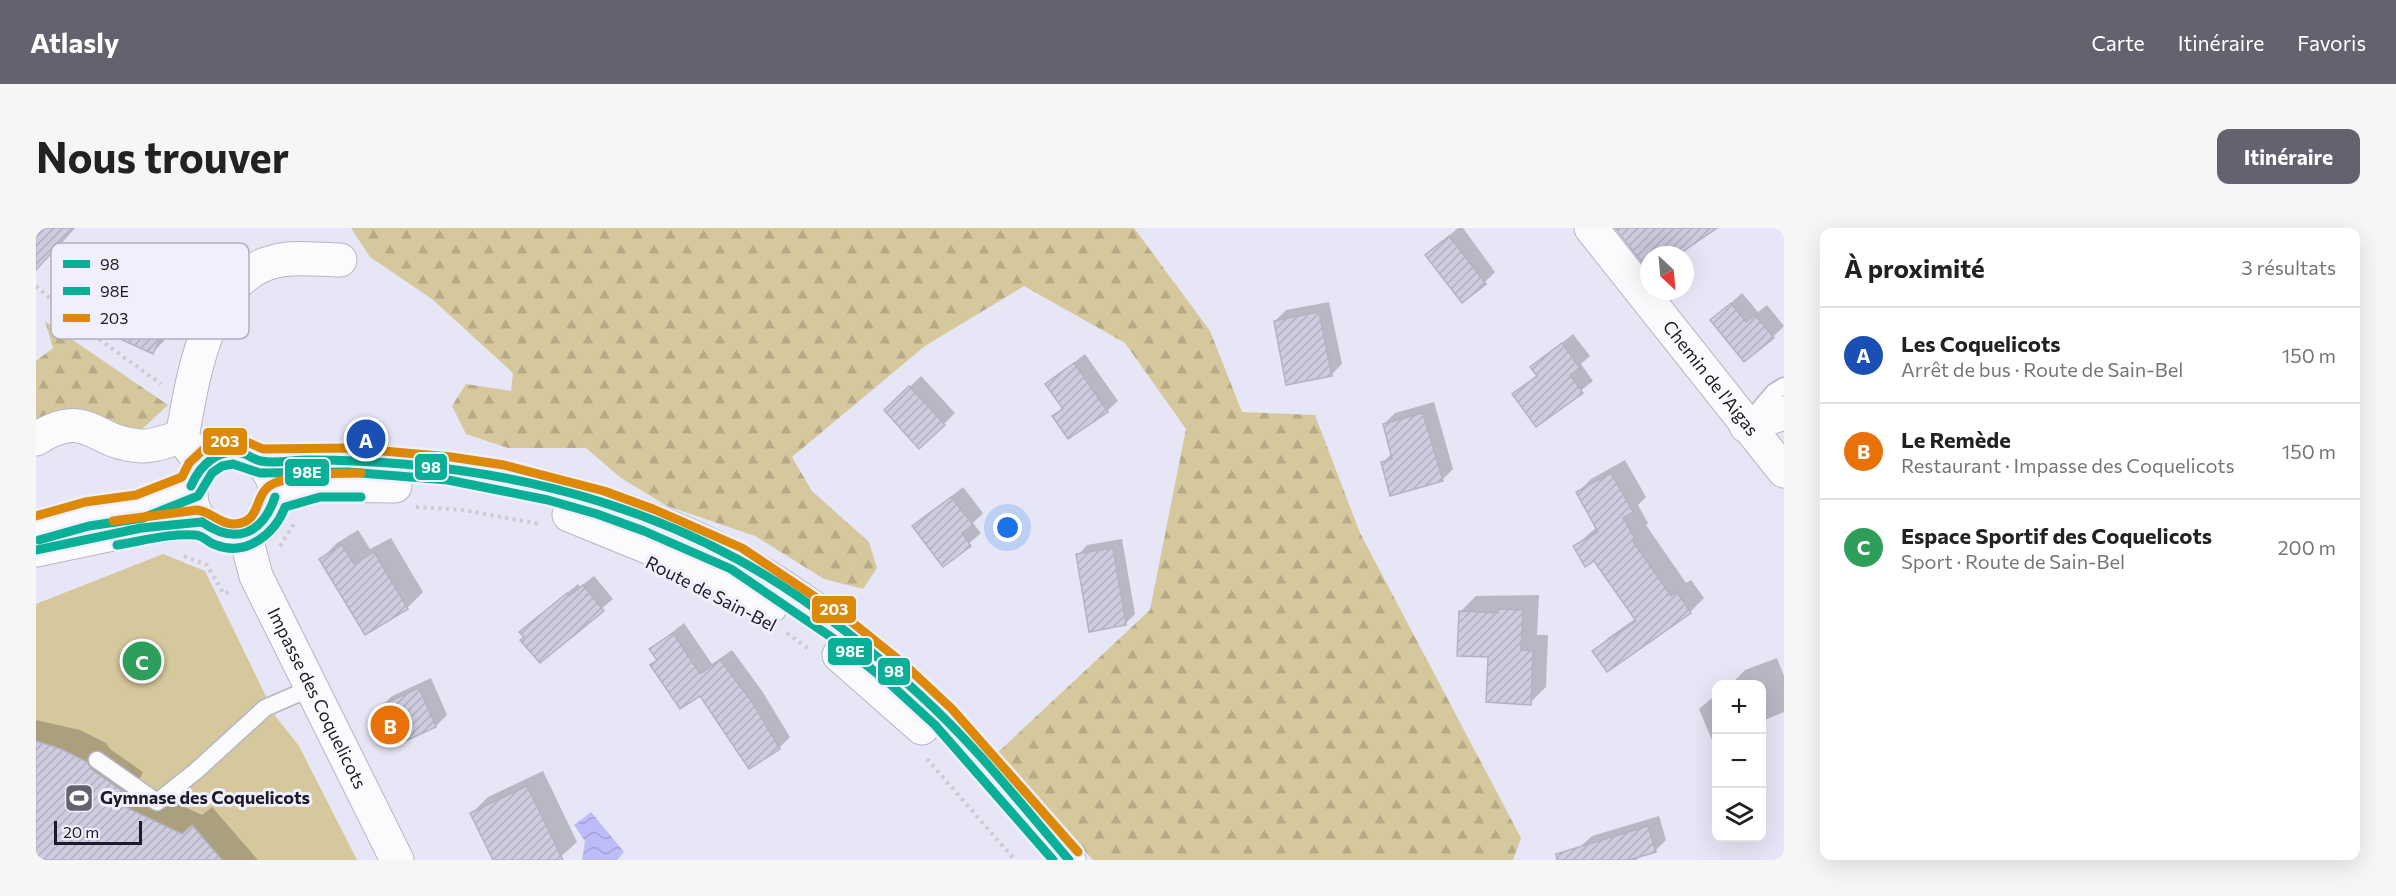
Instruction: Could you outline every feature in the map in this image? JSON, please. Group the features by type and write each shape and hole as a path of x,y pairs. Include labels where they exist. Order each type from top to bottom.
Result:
{"main road":[{"name":"Chemin de l'Aigas","path":"1591,228 1784,471"},
{"path":"249,274 276,261 340,260"},
{"path":"36,528 87,513 139,507 197,476 212,458 227,452 244,453 258,460 268,470 275,497 268,516 262,524 245,534 222,535 202,522 192,506 197,476 182,437 196,363 205,339"},
{"path":"1746,426 1784,413"},
{"path":"36,439 55,427 77,424 126,444 144,447 182,437"},
{"name":"Route de Sain-Bel","path":"258,460 318,460 417,466 518,480 646,518 741,561 830,621 899,675 954,730 1069,860"},
{"name":"Route de Sain-Bel","path":"275,497 318,485 376,484 483,495 567,515 724,578 810,630 905,712 930,735 1040,860"},
{"path":"36,550 141,528 202,522"},
{"name":"Impasse des Coquelicots","path":"245,534 256,576 397,860"}],"lane":[{"path":"1746,426 1774,392 1784,386"},
{"path":"97,760 157,802 196,771 265,708 311,688"}],"path":[{"path":"36,286 51,299"},
{"path":"99,339 188,404"},
{"path":"408,506 464,510 550,527"},
{"path":"278,549 297,520"},
{"path":"180,555 207,565 225,594 234,590"},
{"name":"Route de Sain-Bel","path":"779,628 816,654"},
{"path":"923,756 1015,860"}],"green space":[{"path":"351,228 1134,228 1210,331 1242,412 1315,415 1360,533 1521,838 1513,860 1093,860 996,754 1150,610 1186,429 1125,343 1024,286 925,346 792,457 812,491 869,542 877,568 863,589 824,579 755,536 667,506 621,478 586,448 508,448 466,434 452,406 466,384 511,391 513,373 432,299 370,257"},
{"path":"45,321 51,325 51,339 71,339 168,405 126,444 36,439 36,361 53,348"},
{"path":"163,554 205,571 276,717 299,746 357,860 36,860 36,604"}],"water":[{"path":"591,812 624,852 617,860 582,860 585,841 574,825"}],"building":[{"path":"36,228 74,228 60,243 51,243 51,253 36,270"},
{"path":"1615,228 1717,228 1691,246 1640,246 1640,260"},
{"path":"1449,236 1486,284 1462,303 1425,255"},
{"path":"1731,303 1746,322 1755,315 1774,338 1744,362 1710,320"},
{"path":"1319,312 1332,376 1286,385 1274,321"},
{"path":"120,339 160,339 153,354"},
{"path":"1562,343 1580,368 1570,375 1583,393 1536,427 1512,394 1537,376 1530,367"},
{"path":"1074,363 1108,412 1068,439 1052,416 1063,409 1045,384"},
{"path":"909,386 945,425 919,449 884,410"},
{"path":"1423,413 1443,481 1390,496 1381,462 1392,459 1383,424"},
{"path":"1611,473 1633,512 1623,518 1635,538 1632,540 1671,596 1677,592 1691,613 1607,672 1592,651 1636,621 1594,561 1585,567 1573,546 1598,532 1576,492"},
{"path":"951,497 973,525 962,533 971,546 943,567 912,526"},
{"path":"342,545 354,564 374,552 408,609 365,635 319,559"},
{"path":"1113,548 1126,625 1089,632 1076,554"},
{"path":"583,585 604,611 540,663 520,640 524,637 519,632 567,593 569,596"},
{"path":"1498,609 1523,610 1521,650 1533,651 1531,705 1486,702 1488,657 1457,656 1459,611 1498,613"},
{"path":"673,633 700,674 720,660 752,702 780,749 749,769 700,696 680,709 650,665 657,660 649,649"},
{"path":"419,688 436,727 397,745 379,706"},
{"name":"Gymnase des Coquelicots","path":"36,741 61,749 87,762 91,769 124,792 119,804 182,834 192,825 222,860 36,860"},
{"path":"527,786 563,860 493,860 470,813"},
{"path":"1648,826 1656,852 1629,860 1557,860 1556,854"}],"transit line":[{"name":"203","path":"36,516 85,502 136,495 182,477 189,463 204,449 233,440 247,442 263,449 349,448 451,457 504,465 604,491 653,509 742,548 848,619 905,665 952,709 1078,852"},
{"name":"98","path":"191,486 199,471 211,460 233,452 267,462 363,461 419,465 529,483 583,496 687,534 737,559 786,588 833,621 877,657 960,734 1069,860"},
{"name":"98E","path":"39,540 89,526 143,518 198,496 212,473 222,466 233,464 260,473 348,472 448,480 548,500 597,514 644,531 731,569 834,639 889,683 935,725 1053,860"},
{"name":"203","path":"113,521 197,510 225,523 235,524 253,515 263,493 274,483 312,475 361,473"},
{"name":"98","path":"202,522 226,533 246,532 255,528 263,520 275,497"},
{"name":"98E","path":"117,545 166,536 198,535 213,544 238,548 258,541 267,534 285,507 320,497 361,497"},
{"name":"98","path":"36,550 141,528 202,522"}],"place":[{"name":"Les Coquelicots","path":"366,439"},
{"name":"Espace Sportif des Coquelicots","path":"142,661"},
{"name":"Le Remède","path":"390,725"},
{"name":"Gymnase des Coquelicots","path":"79,798"}]}
